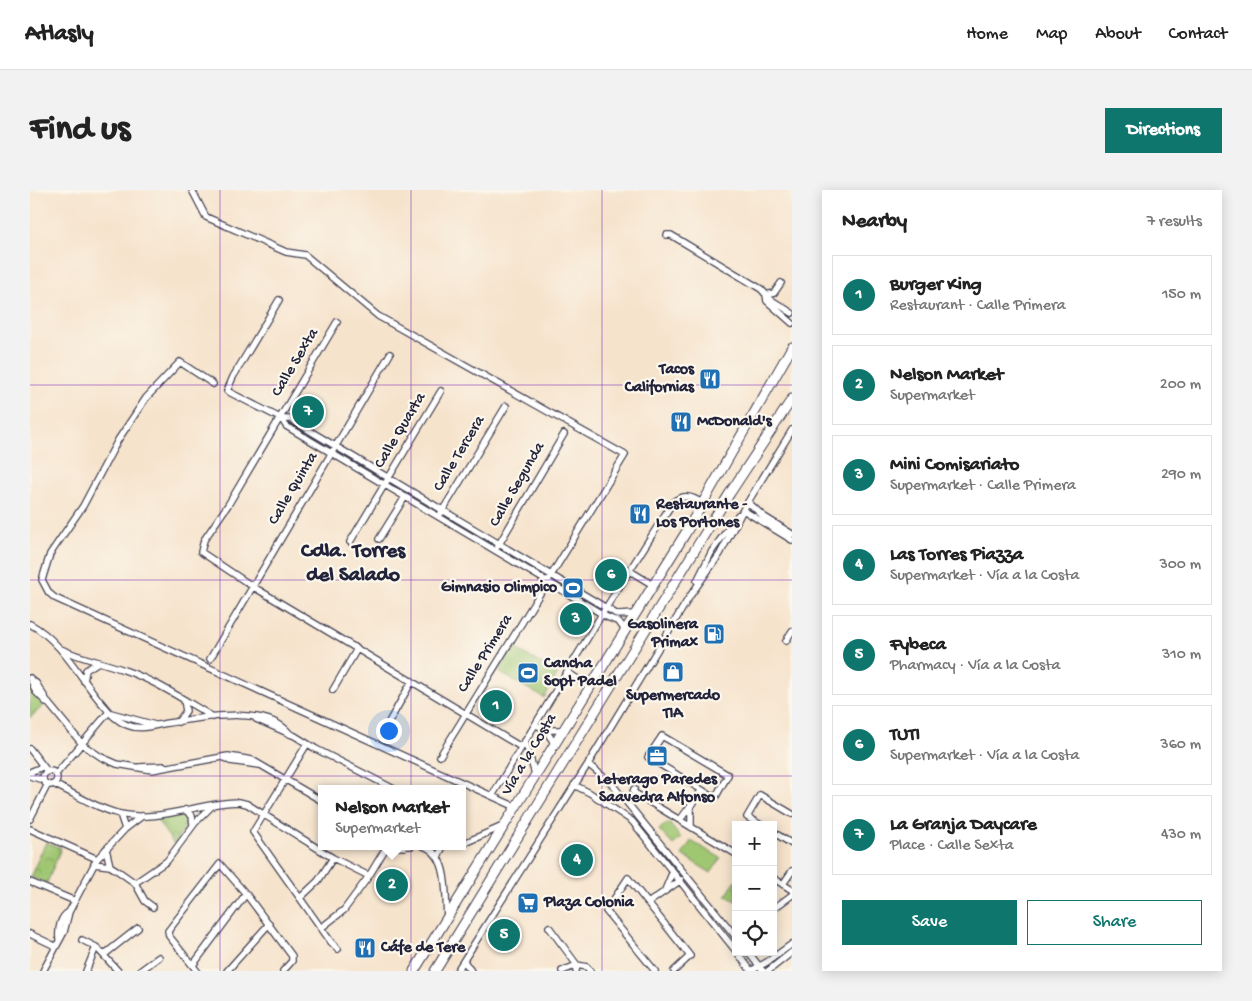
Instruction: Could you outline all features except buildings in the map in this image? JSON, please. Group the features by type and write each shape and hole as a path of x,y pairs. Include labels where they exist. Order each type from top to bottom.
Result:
{"highway":[{"name":"Vía a la Costa","path":"414,971 516,807 561,730 636,614 738,444 792,347"},
{"path":"738,444 792,360"},
{"name":"Vía a la Costa","path":"435,971 730,493 792,399"}],"street":[{"name":"Calle Primera","path":"192,190 206,217 286,252 305,255 378,316 625,455 440,756"},
{"path":"667,235 671,235 687,244 761,289 791,313 785,319"},
{"path":"766,294 774,293 781,283"},
{"path":"766,294 766,301 792,323"},
{"path":"279,300 233,377 227,391 281,419 286,426 602,614 619,622 626,630"},
{"name":"Calle Sexta","path":"252,586 204,556 201,549 204,540 281,419 337,322"},
{"name":"Calle Quinta","path":"210,659 390,354"},
{"path":"213,384 180,362 146,398 118,440 84,506 50,554 42,580 44,587 55,598 516,807"},
{"name":"Calle Quarta","path":"350,542 441,391"},
{"name":"Calle Tercera","path":"438,517 506,406"},
{"path":"281,419 290,419 607,609 618,615 636,614"},
{"path":"457,971 588,764 690,596 712,551 743,510 792,430"},
{"name":"Calle Segunda","path":"495,551 564,434"},
{"path":"492,796 602,614 607,609 673,502 685,496 692,496 702,503"},
{"path":"379,540 405,497"},
{"path":"748,502 763,516 792,534"},
{"path":"743,510 792,540"},
{"path":"630,570 653,585"},
{"path":"252,586 466,713 523,744 535,774"},
{"path":"30,624 47,635 59,648 108,713 157,726 214,717 255,718 281,725 290,734 307,744 388,785"},
{"path":"786,641 792,631"},
{"path":"59,648 143,678 214,717"},
{"path":"333,690 357,649"},
{"path":"84,681 86,670 97,663"},
{"path":"567,672 590,687"},
{"path":"30,679 36,692 49,704 83,745 101,757 152,770 164,766 223,757 230,761 259,765 318,799"},
{"path":"385,729 412,681"},
{"path":"178,722 186,712 184,700"},
{"path":"30,820 50,780 83,745 108,713"},
{"path":"535,724 545,729 561,730"},
{"path":"545,729 554,743"},
{"path":"662,736 728,775 715,798 702,790 648,757 662,736"},
{"path":"307,744 254,829 254,835 338,949"},
{"path":"30,749 45,769 50,780"},
{"path":"588,764 610,783 732,932"},
{"path":"45,769 43,775 64,789 89,804 120,814 143,816 239,802 318,848"},
{"path":"30,772 45,769"},
{"path":"30,776 50,780"},
{"path":"574,785 590,792 632,821 681,880 732,947"},
{"path":"634,789 634,792 732,852"},
{"path":"680,820 702,790"},
{"path":"754,821 747,817 760,795 792,814"},
{"path":"135,884 167,861 193,825 215,804"},
{"path":"691,805 691,827"},
{"path":"185,810 192,816 193,825"},
{"path":"120,814 125,829"},
{"path":"43,971 64,932 69,912 95,862 125,829 143,816"},
{"path":"466,842 505,824"},
{"path":"30,829 95,862 110,866 135,884 145,901 153,907"},
{"path":"777,835 792,844"},
{"path":"106,849 110,866"},
{"path":"321,850 369,876"},
{"path":"321,928 344,910 369,876 384,850"},
{"path":"428,850 438,857 444,878 447,918"},
{"path":"438,857 441,850"},
{"path":"300,898 318,881 334,858"},
{"path":"246,894 195,968 169,936 170,928 217,864 221,865 246,894 292,956 292,961 283,971"},
{"path":"664,892 672,870"},
{"path":"783,884 792,870"},
{"path":"655,971 606,911 628,878 690,956 674,971"},
{"path":"648,903 681,880"},
{"path":"777,880 792,890"},
{"path":"30,882 75,901"},
{"path":"687,888 692,884"},
{"path":"777,907 792,895"},
{"path":"227,971 269,924"},
{"path":"549,927 577,968"},
{"path":"104,954 138,928"},
{"path":"30,934 55,946"},
{"path":"82,940 96,946 118,971"},
{"path":"739,956 751,971 761,969 792,944"},
{"path":"86,971 96,946"},
{"path":"768,971 792,952"},
{"path":"751,956 761,969"},
{"path":"140,971 160,957"},
{"path":"464,961 471,971"},
{"path":"562,971 587,967 590,971"}],"green space":[{"name":"Cancha Sopt Padel","path":"513,647 558,674 544,698 499,672"},
{"path":"30,687 44,705 30,718"},
{"path":"186,814 190,820 174,844 156,819"},
{"path":"668,822 681,838 673,845 659,830"},
{"path":"691,841 721,858 711,873 682,855"},
{"path":"46,842 61,848 47,883 30,877"},
{"path":"732,886 732,899 726,896"}],"place":[{"name":"Tacos Californias","path":"710,379"},
{"name":"La Granja Daycare","path":"308,412"},
{"name":"McDonald's","path":"681,422"},
{"name":"Restaurante - Los Portones","path":"640,514"},
{"name":"TUTI","path":"611,575"},
{"name":"Gimnasio Olimpico","path":"573,588"},
{"name":"Mini Comisariato","path":"576,619"},
{"name":"Gasolinera Primax","path":"714,634"},
{"name":"Supermercado TIA","path":"673,672"},
{"name":"Cancha Sopt Padel","path":"528,673"},
{"name":"Burger King","path":"496,706"},
{"name":"Leterago Paredes Saavedra Alfonso","path":"657,756"},
{"name":"Las Torres Piazza","path":"577,860"},
{"name":"Nelson Market","path":"392,885"},
{"name":"Plaza Colonia","path":"528,903"},
{"name":"Fybeca","path":"504,935"},
{"name":"Cáfe de Tere","path":"365,948"}],"district":[{"name":"Cdla. Torres del Salado","path":"353,564"}]}
